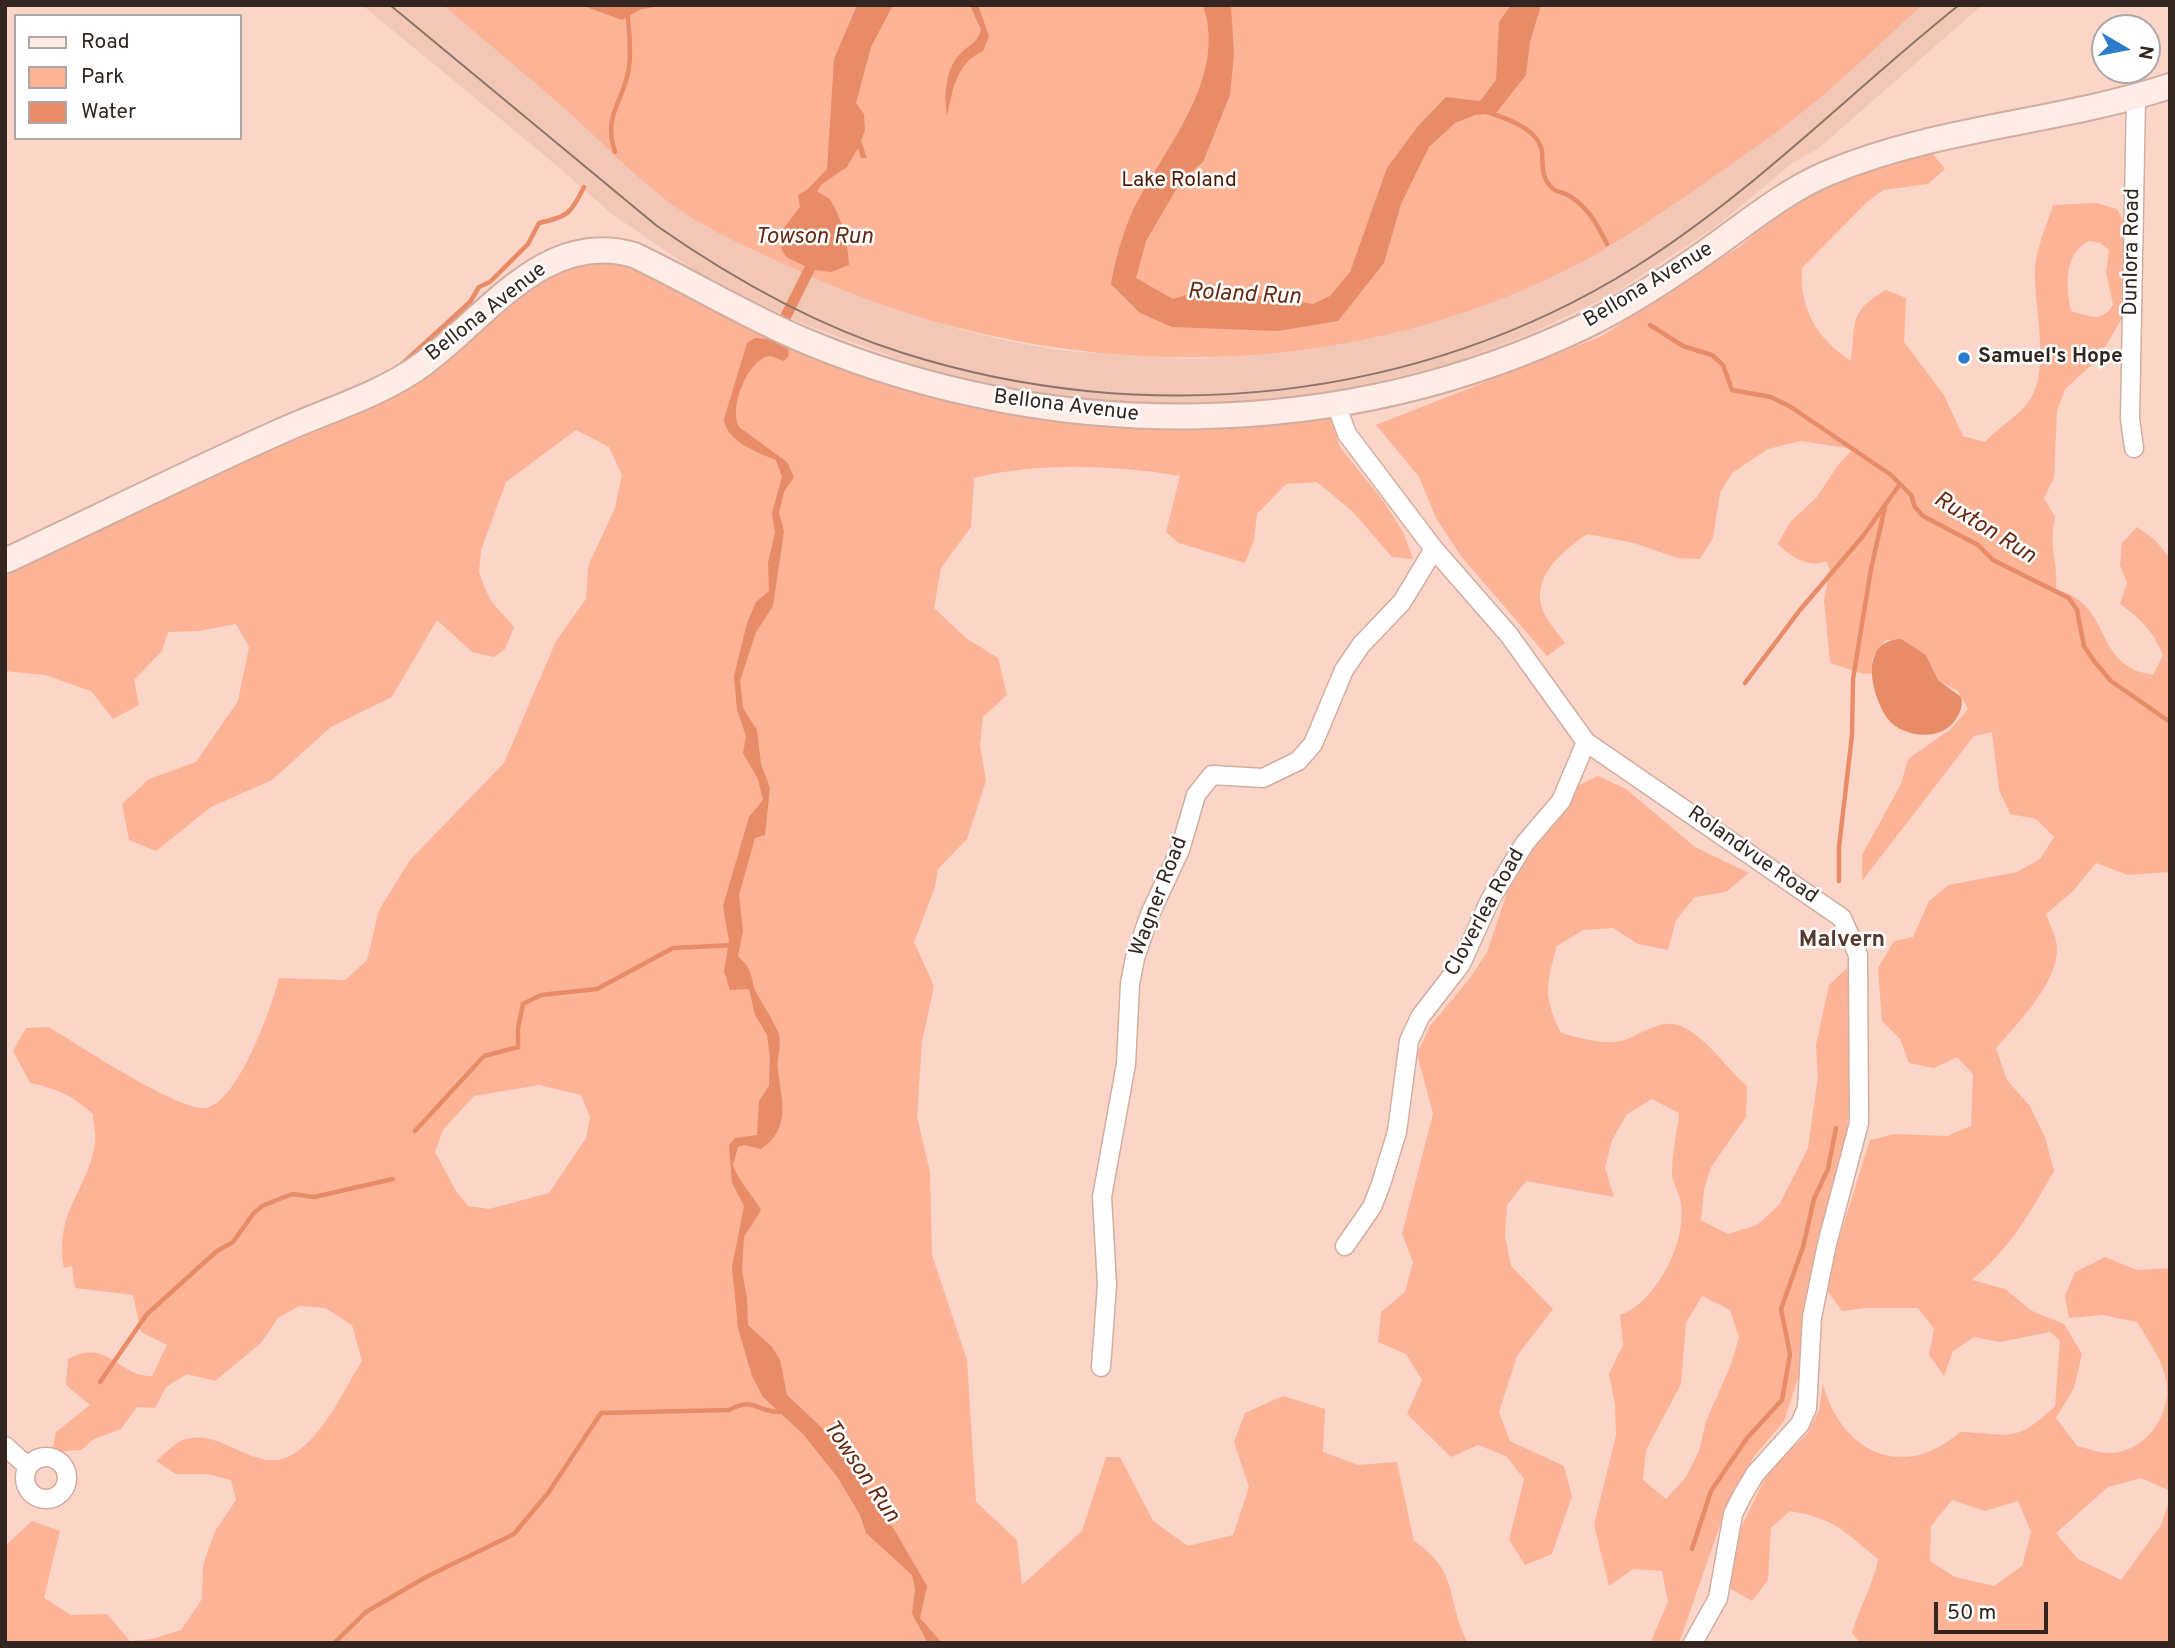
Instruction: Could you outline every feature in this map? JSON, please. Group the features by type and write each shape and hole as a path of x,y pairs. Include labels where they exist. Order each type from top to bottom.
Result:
{"main road":[{"name":"Bellona Avenue","path":"5,561 283,430 394,382 423,364 545,264 593,248 612,248 634,255 768,324 853,359 935,385 1007,402 1066,411 1193,418 1336,404 1409,389 1471,371 1585,326 1660,284 1804,183 1850,164 1914,144 2136,97 2170,86"}],"street":[{"name":"Dunlora Road","path":"2134,449 2130,419 2136,97"},
{"name":"Rolandvue Road","path":"1336,404 1347,434 1434,549 1509,635 1586,742 1842,918 1858,955 1859,1123 1827,1244 1812,1317 1813,1351 1807,1409 1800,1424 1755,1474 1733,1514 1718,1598 1693,1643"},
{"name":"Wagner Road","path":"1101,1367 1107,1285 1102,1196 1126,1064 1130,984 1135,958 1150,914 1180,850 1196,795 1212,775 1263,778 1298,761 1313,744 1344,670 1360,645 1402,602 1434,549"},
{"name":"Cloverlea Road","path":"1345,1246 1372,1207 1381,1184 1396,1132 1409,1041 1420,1017 1461,964 1490,900 1525,843 1561,801 1586,742"},
{"path":"5,1446 28,1467"}],"shaded area":[{"path":"362,5 446,5 681,210 959,329 1065,351 1190,359 1238,356 1359,340 1461,313 1520,291 1613,245 1669,208 1806,97 1913,5 1982,5 1819,148 1792,163 1718,225 1613,294 1532,333 1451,364 1323,394 1217,406 1073,401 936,373 804,324 713,283 612,214"}],"green space":[{"name":"Lake Roland","path":"443,5 1922,5 1834,86 1790,122 1647,222 1570,268 1477,308 1380,336 1282,352 1182,357 1082,351 983,334 886,306 736,242 693,219 652,188 572,115"},
{"path":"1931,152 1945,169 1928,184 1883,190 1866,203 1802,268 1804,296 1807,309 1820,332 1851,361 1856,320 1865,305 1886,290 1906,298 1904,342 1944,395 1963,436 1985,442 2026,405 2037,385 2040,337 2035,286 2036,264 2039,246 2053,205 2096,203 2117,209 2128,229 2127,275 2121,320 2098,359 2065,389 2057,411 2054,478 2044,498 2055,517 2052,536 2056,589 2084,605 2120,659 2133,669 2153,675 2163,655 2146,626 2120,604 2127,583 2120,565 2122,543 2137,527 2155,540 2170,558 2170,872 2128,875 2096,863 2073,891 2046,914 2057,946 2051,974 2036,1001 1996,1048 2007,1080 2030,1106 2045,1137 2054,1171 2008,1243 1972,1280 2005,1289 2032,1311 2064,1324 2082,1354 2074,1388 2056,1418 2077,1446 2109,1453 2134,1447 2153,1430 2165,1406 2167,1393 2164,1372 2137,1322 2103,1315 2069,1318 2065,1296 2075,1272 2105,1257 2137,1270 2170,1268 2170,1491 2141,1478 2108,1487 2056,1533 2078,1559 2121,1580 2161,1525 2170,1499 2170,1643 1860,1643 1852,1633 1878,1559 1829,1522 1790,1511 1771,1528 1768,1580 1752,1601 1729,1588 1737,1536 1769,1470 1807,1434 1819,1410 1823,1384 1832,1408 1844,1428 1859,1443 1877,1453 1897,1457 1918,1455 1939,1447 1960,1432 2012,1434 2030,1426 2055,1406 2060,1341 2050,1332 2000,1342 1974,1337 1953,1351 1944,1376 1929,1355 1934,1329 1918,1308 1842,1311 1827,1290 1839,1239 1870,1140 1895,1134 1947,1136 1971,1126 1973,1074 1957,1057 1934,1068 1909,1063 1900,1039 1882,1021 1878,968 1894,941 1913,937 1929,901 1949,885 2017,872 2040,859 2054,837 2036,819 2010,814 1999,790 1992,732 1974,736 1862,881 1862,855 1901,784 1908,759 1951,729 1968,709 1958,691 1938,680 1926,655 1901,640 1886,640 1872,658 1873,673 1864,674 1830,663 1824,600 1830,570 1826,561 1806,562 1794,557 1778,544 1790,522 1817,497 1838,465 1853,449 1801,441 1768,449 1732,473 1720,493 1713,538 1700,559 1677,558 1634,543 1587,534 1561,555 1542,583 1541,605 1565,643 1547,656 1460,555 1436,518 1419,477 1376,425 1602,336 1675,286 1739,247 1801,197 1909,157","holes":["2089,241 2100,243 2109,250 2106,272 2113,305 2109,311 2095,317 2071,311 2069,302 2068,272 2075,254","1952,1500 1985,1511 2018,1501 2031,1532 2022,1566 1994,1586 1955,1577 1930,1561 1931,1526"]},
{"path":"610,261 630,267 842,368 1004,412 1113,426 1251,426 1330,416 1340,447 1384,502 1404,534 1413,559 1392,557 1352,511 1317,482 1286,484 1257,514 1254,540 1245,563 1179,543 1166,532 1180,476 1129,469 1050,467 974,478 971,527 941,568 934,608 966,638 998,658 1007,695 983,717 980,746 986,781 967,839 938,869 935,887 914,942 934,986 922,1042 917,1117 930,1172 932,1255 967,1360 976,1502 1017,1540 1022,1585 1082,1531 1106,1457 1120,1457 1153,1521 1188,1546 1233,1535 1249,1487 1234,1442 1245,1413 1283,1396 1325,1409 1323,1452 1358,1465 1397,1462 1414,1541 1429,1553 1446,1576 1468,1643 5,1643 5,1546 32,1521 60,1531 44,1598 71,1615 107,1614 130,1641 152,1639 181,1630 202,1599 203,1565 215,1531 236,1500 231,1480 207,1474 176,1474 156,1461 182,1440 200,1437 268,1460 281,1459 295,1453 325,1423 362,1361 352,1325 325,1308 299,1306 278,1318 261,1343 215,1381 187,1374 166,1387 155,1408 137,1407 121,1429 94,1439 81,1450 52,1452 56,1432 90,1405 66,1385 68,1359 82,1353 103,1355 131,1371 152,1376 167,1345 141,1332 133,1295 75,1288 72,1266 64,1268 62,1248 68,1215 92,1159 95,1142 93,1114 64,1094 30,1083 13,1051 26,1028 49,1027 127,1075 173,1099 205,1108 217,1103 241,1073 251,1053 279,978 345,980 367,960 379,910 410,860 504,763 556,641 586,599 588,566 615,508 622,475 609,447 576,430 506,482 481,550 479,572 491,601 514,627 505,649 494,657 472,652 437,620 392,697 331,727 272,780 211,807 156,851 129,840 122,804 149,779 196,762 238,701 249,647 236,624 199,631 168,632 162,651 134,680 139,705 113,719 91,691 45,675 5,671 5,577 482,324 552,273 578,262","holes":["539,1085 581,1095 590,1117 586,1138 549,1193 489,1209 468,1206 456,1191 435,1152 443,1130 474,1096"]},
{"path":"1598,776 1626,789 1695,847 1749,873 1726,892 1695,897 1676,920 1668,950 1638,944 1613,928 1583,930 1557,946 1550,971 1549,1000 1561,1033 1614,1042 1628,1039 1659,1025 1675,1024 1701,1039 1747,1086 1746,1117 1711,1167 1704,1190 1701,1220 1728,1234 1757,1225 1779,1205 1808,1148 1818,1076 1816,1045 1829,985 1847,968 1854,1005 1847,1139 1808,1285 1799,1375 1784,1421 1753,1458 1725,1511 1679,1643 1650,1643 1668,1602 1662,1571 1633,1569 1609,1586 1594,1525 1616,1435 1615,1404 1609,1374 1623,1345 1620,1315 1646,1298 1657,1284 1674,1252 1679,1235 1681,1204 1672,1173 1679,1113 1652,1099 1627,1114 1612,1140 1605,1168 1614,1197 1526,1181 1507,1205 1505,1236 1511,1266 1553,1309 1517,1356 1499,1412 1510,1441 1564,1466 1572,1496 1552,1554 1525,1565 1509,1540 1524,1479 1506,1456 1478,1445 1451,1457 1407,1414 1422,1380 1406,1354 1378,1342 1381,1312 1405,1292 1413,1262 1402,1234 1433,1114 1417,1054 1430,1026 1470,978 1487,952 1517,863 1571,789","holes":["1702,1296 1730,1310 1739,1338 1730,1367 1706,1421 1699,1451 1686,1477 1666,1499 1643,1480 1646,1450 1681,1384 1686,1323"]}],"water":[{"path":"581,5 663,5 639,10 622,20"},
{"name":"Towson Run","path":"857,5 893,5 871,47 856,103 864,114 865,130 861,141 867,158 861,158 858,148 847,167 822,184 817,191 830,200 838,214 846,241 849,265 831,272 815,270 779,342 788,348 789,355 784,361 771,356 755,364 743,384 736,408 739,427 787,462 794,477 784,492 779,513 784,531 773,606 756,632 740,681 743,708 757,730 761,764 770,788 765,835 755,838 739,895 743,931 738,956 747,966 755,991 778,1032 782,1113 781,1123 771,1141 761,1149 744,1145 738,1147 733,1165 761,1210 744,1237 742,1271 748,1325 772,1347 780,1360 787,1395 835,1440 895,1531 927,1586 920,1618 942,1643 928,1643 912,1614 915,1589 912,1575 866,1533 860,1515 838,1478 804,1435 763,1397 752,1376 738,1328 732,1267 744,1206 732,1183 729,1145 735,1138 757,1135 759,1101 769,1086 770,1058 767,1035 755,1015 749,989 730,990 724,971 729,941 723,906 749,817 763,800 758,779 743,753 746,736 737,710 734,676 747,623 756,602 769,591 768,563 775,533 772,513 782,477 776,460 736,440 726,427 724,419 747,343 755,338 768,339 805,266 786,256 781,248 780,233 800,207 798,195 808,189 827,169 834,59"},
{"path":"970,5 978,5 989,36 983,51 961,70 947,116 946,90 952,65 976,40 981,30"},
{"name":"Roland Run","path":"1203,5 1231,5 1234,55 1230,95 1203,162 1181,181 1146,241 1136,278 1173,299 1209,288 1313,304 1330,296 1350,272 1387,168 1418,126 1446,97 1480,101 1496,80 1499,22 1511,5 1541,5 1530,42 1526,75 1496,113 1475,115 1455,123 1429,147 1401,204 1384,263 1338,321 1278,331 1172,327 1140,313 1111,284 1130,217 1188,115 1199,89 1207,61 1209,34"},
{"path":"1901,639 1926,655 1938,680 1961,697 1962,705 1958,716 1951,725 1937,733 1909,733 1894,725 1877,697 1872,671 1878,649 1887,642"}],"waterway":[{"path":"615,152 611,128 627,79 630,59 627,5"},
{"name":"Ruxton Run","path":"1487,112 1520,126 1535,137 1540,144 1543,171 1548,184 1586,209 1607,244"},
{"path":"402,364 470,302 479,287 490,282 528,244 539,223 567,213 584,187"},
{"name":"Ruxton Run","path":"1650,325 1683,346 1712,355 1723,365 1732,390 1771,397 1791,407 1891,475 1911,495 1915,507 1923,516 1978,545 1993,560 2069,598 2077,610 2084,646 2094,661 2111,681 2170,722"},
{"path":"1745,683 1800,610 1863,536 1900,484"},
{"path":"1839,881 1839,847 1852,735 1853,679 1871,569 1885,507"},
{"path":"415,1131 484,1056 518,1047 518,1028 523,1004 541,995 597,989 673,948 734,945"},
{"path":"1692,1549 1711,1491 1747,1438 1782,1400 1790,1354 1781,1309 1803,1247 1814,1199 1828,1169 1836,1128"},
{"path":"100,1382 147,1314 217,1251 233,1242 262,1206 292,1194 314,1197 393,1179"},
{"path":"334,1643 366,1612 426,1577 514,1534 548,1493 601,1413 729,1410 744,1404 780,1412"}],"tram line":[{"path":"390,5 657,226 775,299 870,342 995,377 1089,391 1184,395 1278,390 1372,374 1463,349 1551,313 1635,267 1720,207 1959,5"}],"place":[{"name":"Samuel's Hope","path":"1964,358"}],"district":[{"name":"Malvern","path":"1842,941"}]}
